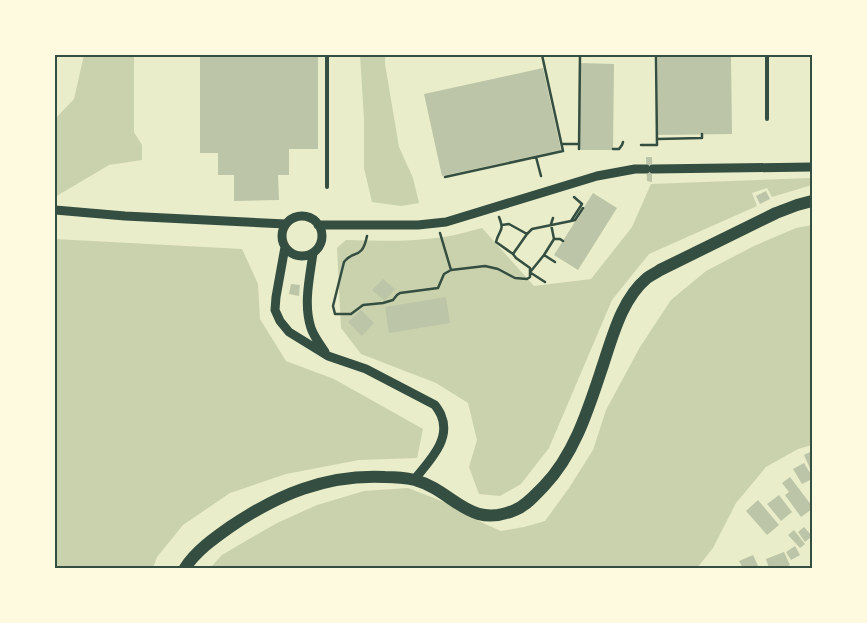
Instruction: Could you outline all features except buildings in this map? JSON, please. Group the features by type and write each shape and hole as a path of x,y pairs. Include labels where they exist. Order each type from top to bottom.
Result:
{"main road":[{"path":"185,568 190,560 222,532 253,512 286,495 314,484 341,478 366,476 414,480 429,486 466,510 479,514 503,515 518,509 546,484 565,460 587,411 612,336 623,311 635,292 647,279 660,270 769,216 812,201"}],"street":[{"path":"318,225 418,225 446,222 597,176 635,169 812,167"},
{"path":"55,210 125,216 286,224"},
{"path":"296,217 309,217 318,225 322,236 321,243 313,253 307,256 295,255 285,247 282,235 283,230 286,224 296,217"},
{"path":"285,247 275,310 280,321 289,332 328,356 366,369 435,405 441,414 444,426 443,438 437,450 414,480"},
{"path":"313,253 308,289 310,326 315,338 328,356"}],"lane":[{"path":"327,55 327,187"},
{"path":"767,55 767,119"}],"path":[{"path":"445,177 563,151 542,55"},
{"path":"579,149 580,55"},
{"path":"641,145 657,145 656,55"},
{"path":"657,139 702,138 702,134"},
{"path":"613,149 619,149 623,142"},
{"path":"562,144 578,144"},
{"path":"536,157 541,176"},
{"path":"513,254 530,230 571,220 584,206 574,197"},
{"path":"499,216 502,228 496,242 545,282"},
{"path":"367,236 362,251 347,258 344,262 333,306 335,314 350,314 363,305 393,300 400,293 438,288 444,274 451,270 485,266 498,269 515,278 527,279 554,239 551,224 553,218"},
{"path":"502,225 509,224 527,234"},
{"path":"440,232 451,270"},
{"path":"554,239 563,241"},
{"path":"544,255 555,262"}],"green space":[{"path":"84,55 134,55 134,132 142,145 142,160 109,165 55,197 55,119 74,99"},
{"path":"360,55 385,55 399,147 413,178 419,203 401,206 372,202 364,168 364,119"},
{"path":"812,178 812,185 772,197 767,188 752,193 757,206 649,254 612,300 549,448 521,484 500,496 479,494 469,467 477,440 468,403 436,383 361,354 341,328 337,248 346,240 432,239 482,228 534,286 591,279 632,227 651,184"},
{"path":"812,225 812,445 798,449 766,467 736,503 713,548 697,568 210,568 222,555 277,523 317,505 364,491 408,488 444,502 501,531 545,521 593,450 606,410 640,347 671,300 706,271 754,246 796,228"},
{"path":"55,239 242,249 258,284 260,319 286,361 334,379 423,429 417,458 359,460 286,474 230,493 183,525 157,557 153,568 55,568"}]}
